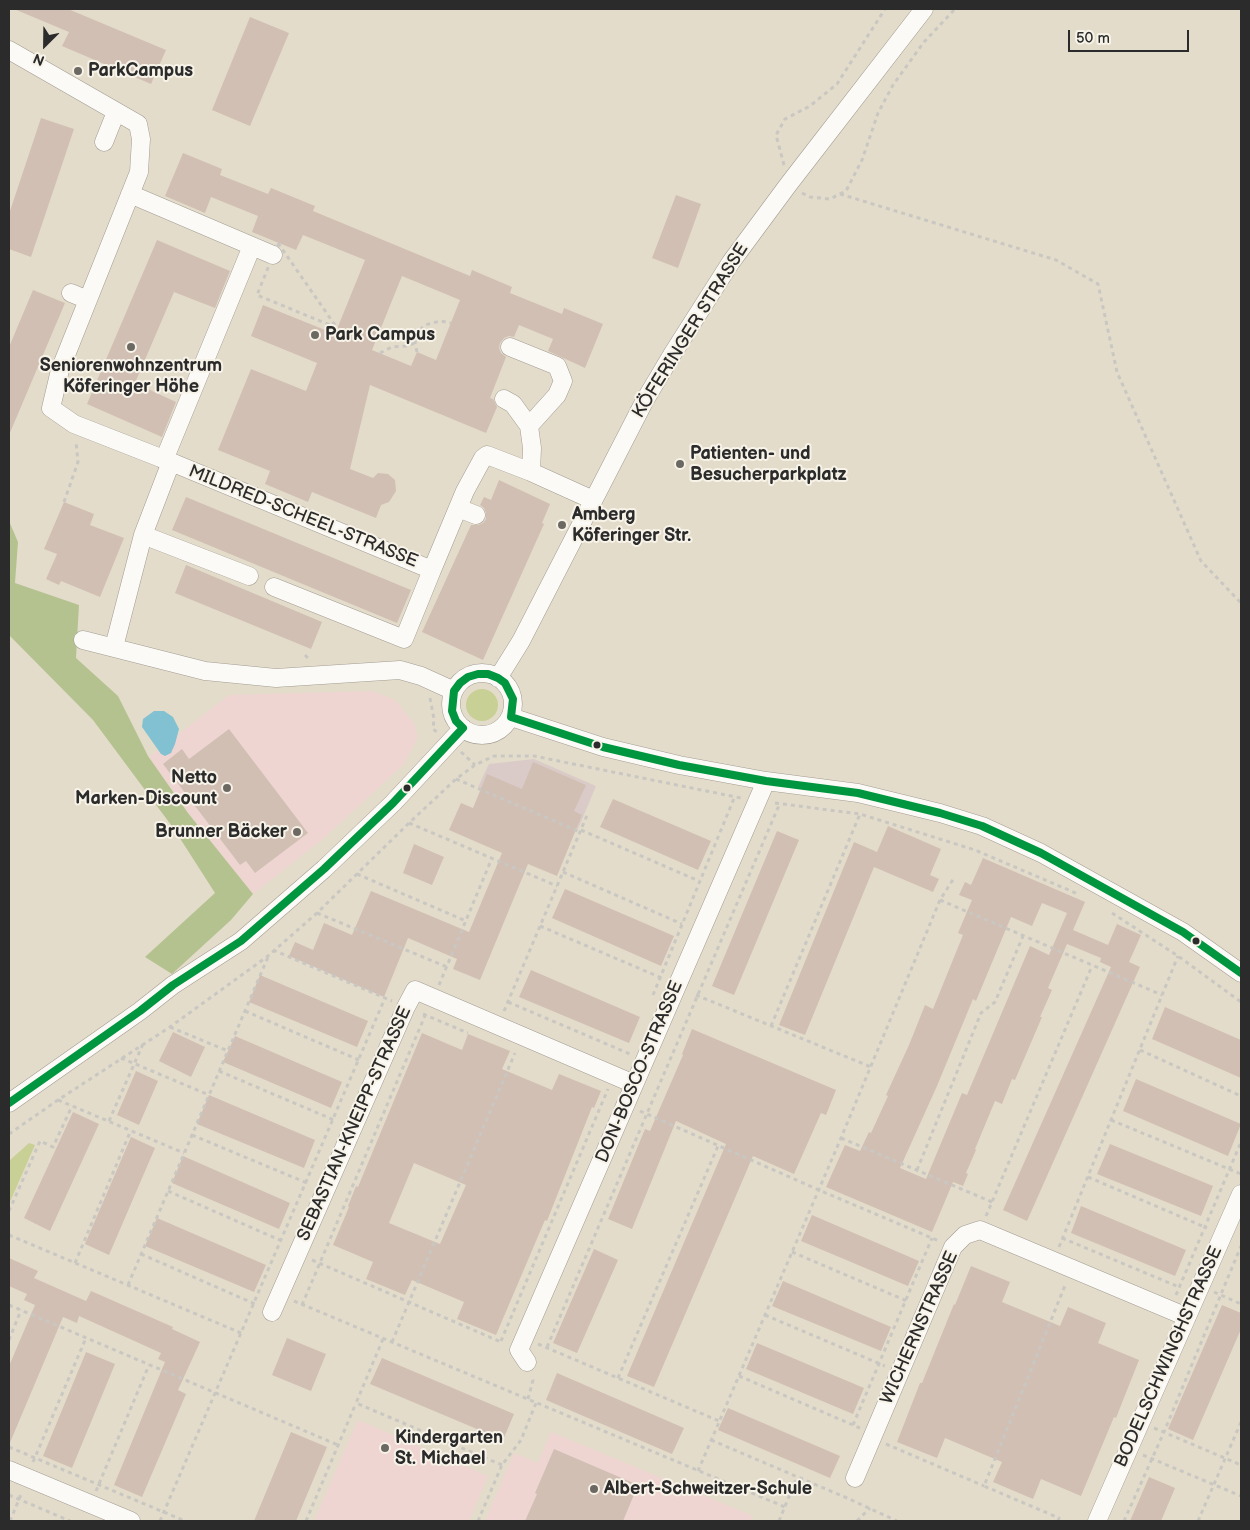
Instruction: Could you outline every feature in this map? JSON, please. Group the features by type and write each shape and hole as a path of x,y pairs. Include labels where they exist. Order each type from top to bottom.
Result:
{"street":[{"name":"KÖFERINGER STRASSE","path":"498,678 521,641 645,400 673,353 731,262 924,9"},
{"name":"MILDRED-SCHEEL-STRASSE","path":"9,50 138,124 141,139 138,172 60,370 51,408 74,424 432,570 458,508 483,458 487,455 532,472 593,500"},
{"path":"104,142 116,112"},
{"path":"130,194 273,254"},
{"path":"167,461 252,246"},
{"path":"71,292 88,300"},
{"path":"510,347 557,366 563,381 557,395 529,426"},
{"path":"504,399 513,404 529,426 532,448 532,472"},
{"name":"MILDRED-SCHEEL-STRASSE","path":"114,647 143,535 167,461"},
{"path":"458,508 476,515"},
{"path":"143,535 249,576"},
{"path":"274,587 404,639 421,616 432,570"},
{"path":"83,640 205,671 276,678 400,670 422,676 454,691"},
{"path":"488,674 498,678 505,683 513,699 511,717 506,725 498,731 480,735 471,733 456,721 452,711 454,691 460,683 473,675 488,674"},
{"path":"511,717 603,747 679,765 766,781 858,793 940,813 982,826 1040,853 1183,932 1241,973"},
{"path":"9,1103 140,1011 173,985 241,941 324,869 394,803 463,728"},
{"name":"DON-BOSCO-STRASSE","path":"523,1350 625,1105 622,1079 677,986 766,781"},
{"name":"SEBASTIAN-KNEIPP-STRASSE","path":"272,1312 352,1128 415,990 622,1079"},
{"name":"BODELSCHWINGHSTRASSE","path":"1097,1521 1241,1194"},
{"path":"980,1230 1187,1317"},
{"name":"WICHERNSTRASSE","path":"855,1478 953,1247 965,1235 980,1230"},
{"path":"9,1470 131,1521"}],"path":[{"path":"885,9 837,84 810,106 784,119 776,136 788,185 810,198 830,199 846,191 862,160 878,113 893,85 924,42 955,9"},
{"path":"840,194 1056,260 1098,284 1117,372 1200,561 1241,603"},
{"path":"278,243 337,328 257,295 273,254 278,243"},
{"path":"417,352 415,343 417,333 425,325 440,321 451,323"},
{"path":"380,353 392,348 415,343"},
{"path":"64,502 78,462 74,424"},
{"path":"303,662 312,662"},
{"path":"9,1134 170,1027 268,956 317,913 409,822 456,779 475,765 494,756 534,756 757,800 860,814 975,850 1082,896"},
{"path":"456,779 718,889"},
{"path":"650,1002 735,796"},
{"path":"547,1347 780,803"},
{"path":"498,1025 588,814"},
{"path":"771,1026 860,814"},
{"path":"409,822 557,886"},
{"path":"302,1305 492,858"},
{"path":"563,872 682,924"},
{"path":"357,874 466,921"},
{"path":"698,1471 842,1138 940,900 954,878"},
{"path":"940,900 1162,995"},
{"path":"1106,910 1178,956 1241,1002"},
{"path":"317,913 447,967"},
{"path":"540,926 698,995 871,1067"},
{"path":"916,1170 981,1013 995,1002 1023,936"},
{"path":"273,950 425,1015"},
{"path":"128,1285 268,956"},
{"path":"1053,1261 1178,956"},
{"path":"980,1230 1092,966"},
{"path":"160,1521 385,998"},
{"path":"501,1341 622,1079 637,1056 508,1002"},
{"path":"245,1011 379,1068"},
{"path":"170,1027 228,1051"},
{"path":"109,1121 143,1044"},
{"path":"1140,1050 1241,1096"},
{"path":"392,1342 515,1053"},
{"path":"122,1058 209,1095"},
{"path":"219,1072 352,1128"},
{"path":"58,1100 184,1153"},
{"path":"625,1105 953,1247"},
{"path":"9,1211 40,1141 53,1147 72,1106"},
{"path":"1111,1120 1241,1174"},
{"path":"75,1263 130,1130"},
{"path":"192,1135 325,1191"},
{"path":"842,1138 992,1202"},
{"path":"1169,1310 1241,1142"},
{"path":"618,1378 718,1146"},
{"path":"1088,1176 1223,1235"},
{"path":"168,1191 281,1241 320,1263 501,1341 523,1350 547,1347 719,1421"},
{"path":"9,1235 241,1333"},
{"path":"853,1425 932,1238"},
{"path":"1062,1238 1179,1287 1220,1295 1241,1304"},
{"path":"1124,1521 1164,1432 1241,1246"},
{"path":"792,1252 926,1309"},
{"path":"141,1254 272,1312"},
{"path":"984,1486 1072,1269"},
{"path":"280,1295 785,1507"},
{"path":"9,1305 338,1445"},
{"path":"9,1340 21,1310"},
{"path":"765,1315 899,1373"},
{"path":"10,1521 28,1478 34,1458 86,1338"},
{"path":"306,1521 383,1339"},
{"path":"523,1350 533,1380 528,1399"},
{"path":"91,1504 149,1365"},
{"path":"739,1376 1059,1518 1058,1521"},
{"path":"356,1403 502,1465"},
{"path":"478,1521 502,1465 521,1440 536,1403"},
{"path":"1140,1422 1241,1465"},
{"path":"1198,1521 1241,1422"},
{"path":"711,1440 897,1521"},
{"path":"9,1447 185,1521"},
{"path":"1128,1449 1241,1496"},
{"path":"779,1521 797,1477"},
{"path":"9,1495 70,1521"},
{"path":"857,1521 870,1508"}],"shaded area":[{"path":"372,691 395,700 414,723 418,737 404,764 323,839 253,894 188,813 149,757 229,695"},
{"path":"534,759 596,786 578,829 478,787 489,764"},
{"name":"Kindergarten St. Michael","path":"358,1420 488,1476 469,1521 314,1521"},
{"name":"Albert-Schweitzer-Schule","path":"551,1432 753,1516 751,1521 485,1521 514,1453 538,1463"}],"green space":[{"path":"9,521 18,542 15,583 79,605 76,658 118,696 148,756 188,813 253,894 231,920 172,974 145,957 215,893 174,829 93,720 9,635"},
{"path":"482,689 494,693 498,705 494,717 482,721 470,717 466,705 470,693"},
{"path":"29,1143 35,1145 9,1204 9,1161"}],"water":[{"path":"154,711 164,711 173,717 179,729 171,753 165,756 161,754 142,727 143,719"}],"building":[{"path":"14,9 68,9 166,50 151,84 62,46 69,32"},
{"path":"250,17 289,33 250,126 212,110"},
{"path":"41,118 74,129 31,257 9,249 9,214"},
{"name":"Park Campus","path":"183,153 222,169 220,175 268,194 271,188 315,206 313,211 470,276 472,270 512,287 510,293 562,314 564,308 603,324 585,368 548,351 553,339 519,325 514,337 504,338 499,348 506,357 490,398 493,399 497,407 486,433 370,385 350,469 373,478 378,473 388,474 395,480 396,491 389,502 381,505 376,518 312,492 308,502 265,484 270,471 218,450 251,369 306,391 317,363 251,336 263,305 335,334 365,260 303,235 296,250 252,232 258,216 211,197 205,213 165,196","holes":["402,276 460,300 436,360 417,352 411,366 372,350"]},
{"path":"676,195 701,204 678,268 652,258"},
{"name":"Seniorenwohnzentrum Köferinger Höhe","path":"157,240 230,271 215,308 174,292 135,383 176,402 162,437 87,404"},
{"path":"33,290 65,303 9,435 9,347"},
{"path":"499,480 550,504 542,523 544,524 483,660 422,632 471,525 483,523 486,519 484,508 480,505 484,497 491,500"},
{"path":"186,497 411,590 397,623 172,530"},
{"path":"64,502 94,514 90,525 124,538 100,597 61,581 59,585 46,579 57,554 44,549"},
{"path":"186,565 322,622 311,649 175,593"},
{"name":"Netto Marken-Discount","path":"229,729 308,833 255,873 246,861 240,865 163,764 182,749 189,759"},
{"path":"533,762 586,785 574,811 582,815 557,876 528,864 480,980 453,969 457,959 408,938 384,997 289,956 295,942 313,950 324,923 352,935 371,891 469,932 502,853 449,830 461,803 473,808 487,774 522,789"},
{"path":"613,799 711,841 698,870 600,827"},
{"path":"888,826 941,849 930,875 939,879 933,892 874,867 805,1035 779,1025 854,842 877,852"},
{"path":"777,831 799,840 734,995 712,986"},
{"path":"414,844 444,857 432,885 403,873"},
{"path":"983,858 1085,902 1073,930 1108,945 1117,924 1141,935 1129,962 1140,967 1027,1221 1003,1210 1111,967 1100,962 1101,958 1067,944 1048,988 1052,990 1040,1017 1042,1017 1015,1080 1012,1079 1002,1104 995,1101 975,1149 963,1186 953,1182 932,1232 826,1187 845,1145 860,1151 869,1132 871,1133 925,1005 933,1009 963,935 958,933 972,900 959,895 965,882 971,885","holes":["1042,903 1067,913 1049,955 1030,946 967,1095 962,1093 926,1179 900,1168 973,999 976,1001 1011,917 1032,926"]},
{"path":"565,889 674,936 661,966 552,918"},
{"path":"531,970 640,1017 629,1043 519,997"},
{"path":"260,975 368,1021 357,1047 249,1002"},
{"path":"1165,1007 1241,1040 1241,1078 1152,1039"},
{"path":"692,1029 836,1090 826,1115 821,1113 794,1174 753,1156 654,1387 627,1376 726,1144 676,1121 632,1229 608,1219 645,1129 650,1131 683,1055"},
{"path":"173,1032 205,1047 191,1077 159,1061"},
{"path":"422,1033 462,1050 468,1034 510,1051 502,1069 552,1090 559,1074 601,1091 594,1108 592,1107 547,1221 545,1220 496,1335 457,1319 464,1302 412,1280 405,1295 366,1279 373,1262 333,1245 356,1186 358,1187","holes":["414,1163 466,1185 440,1244 389,1223"]},
{"path":"235,1036 342,1082 331,1108 223,1062"},
{"path":"136,1071 158,1081 139,1125 117,1115"},
{"path":"1136,1079 1241,1124 1228,1156 1123,1111"},
{"path":"209,1095 315,1140 304,1168 197,1124"},
{"path":"73,1112 99,1124 50,1231 24,1218"},
{"path":"131,1137 155,1148 109,1255 85,1244"},
{"path":"1110,1144 1213,1186 1201,1216 1097,1174"},
{"path":"183,1156 290,1203 279,1229 172,1183"},
{"path":"1081,1206 1186,1250 1175,1276 1071,1233"},
{"path":"812,1215 919,1261 908,1286 801,1241"},
{"path":"157,1218 266,1265 254,1292 145,1246"},
{"path":"594,1249 618,1260 577,1353 553,1343"},
{"path":"9,1258 38,1271 34,1278 86,1301 91,1291 173,1327 172,1329 200,1342 178,1390 186,1394 142,1497 114,1485 165,1362 158,1359 161,1353 79,1316 77,1323 63,1317 9,1445 9,1366 35,1305 24,1300 27,1294 9,1286"},
{"path":"971,1266 1010,1282 1002,1302 1060,1326 1068,1307 1106,1323 1098,1343 1139,1360 1116,1418 1114,1417 1081,1496 1041,1479 1033,1499 993,1482 1002,1462 945,1438 937,1458 897,1442 920,1383 922,1383"},
{"path":"783,1281 891,1327 881,1351 772,1306"},
{"path":"1222,1305 1241,1313 1241,1329 1193,1440 1168,1429"},
{"path":"287,1338 326,1354 311,1391 272,1375"},
{"path":"757,1343 864,1388 853,1414 746,1369"},
{"path":"86,1352 115,1364 72,1468 43,1456"},
{"path":"382,1358 514,1414 503,1440 370,1384"},
{"path":"557,1373 684,1428 672,1454 546,1400"},
{"path":"728,1408 840,1456 830,1478 718,1430"},
{"path":"291,1432 327,1447 296,1521 254,1521"},
{"path":"554,1449 638,1485 623,1521 525,1521"},
{"path":"1149,1477 1175,1488 1161,1521 1130,1521"}],"transit line":[{"path":"9,1103 140,1011 173,985 241,941 324,869 393,803 463,728 456,721 452,711 454,691 468,677 478,674 488,674 505,683 513,699 511,717 603,747 679,765 766,781 858,793 940,813 982,826 1041,853 1183,932 1241,973"}],"place":[{"name":"ParkCampus","path":"78,71"},
{"name":"Park Campus","path":"315,335"},
{"name":"Seniorenwohnzentrum Köferinger Höhe","path":"131,347"},
{"name":"Patienten- und Besucherparkplatz","path":"680,464"},
{"name":"Amberg Köferinger Str.","path":"562,525"},
{"name":"Netto Marken-Discount","path":"227,788"},
{"name":"Brunner Bäcker","path":"297,832"},
{"name":"Kindergarten St. Michael","path":"385,1448"},
{"name":"Albert-Schweitzer-Schule","path":"594,1489"}]}
